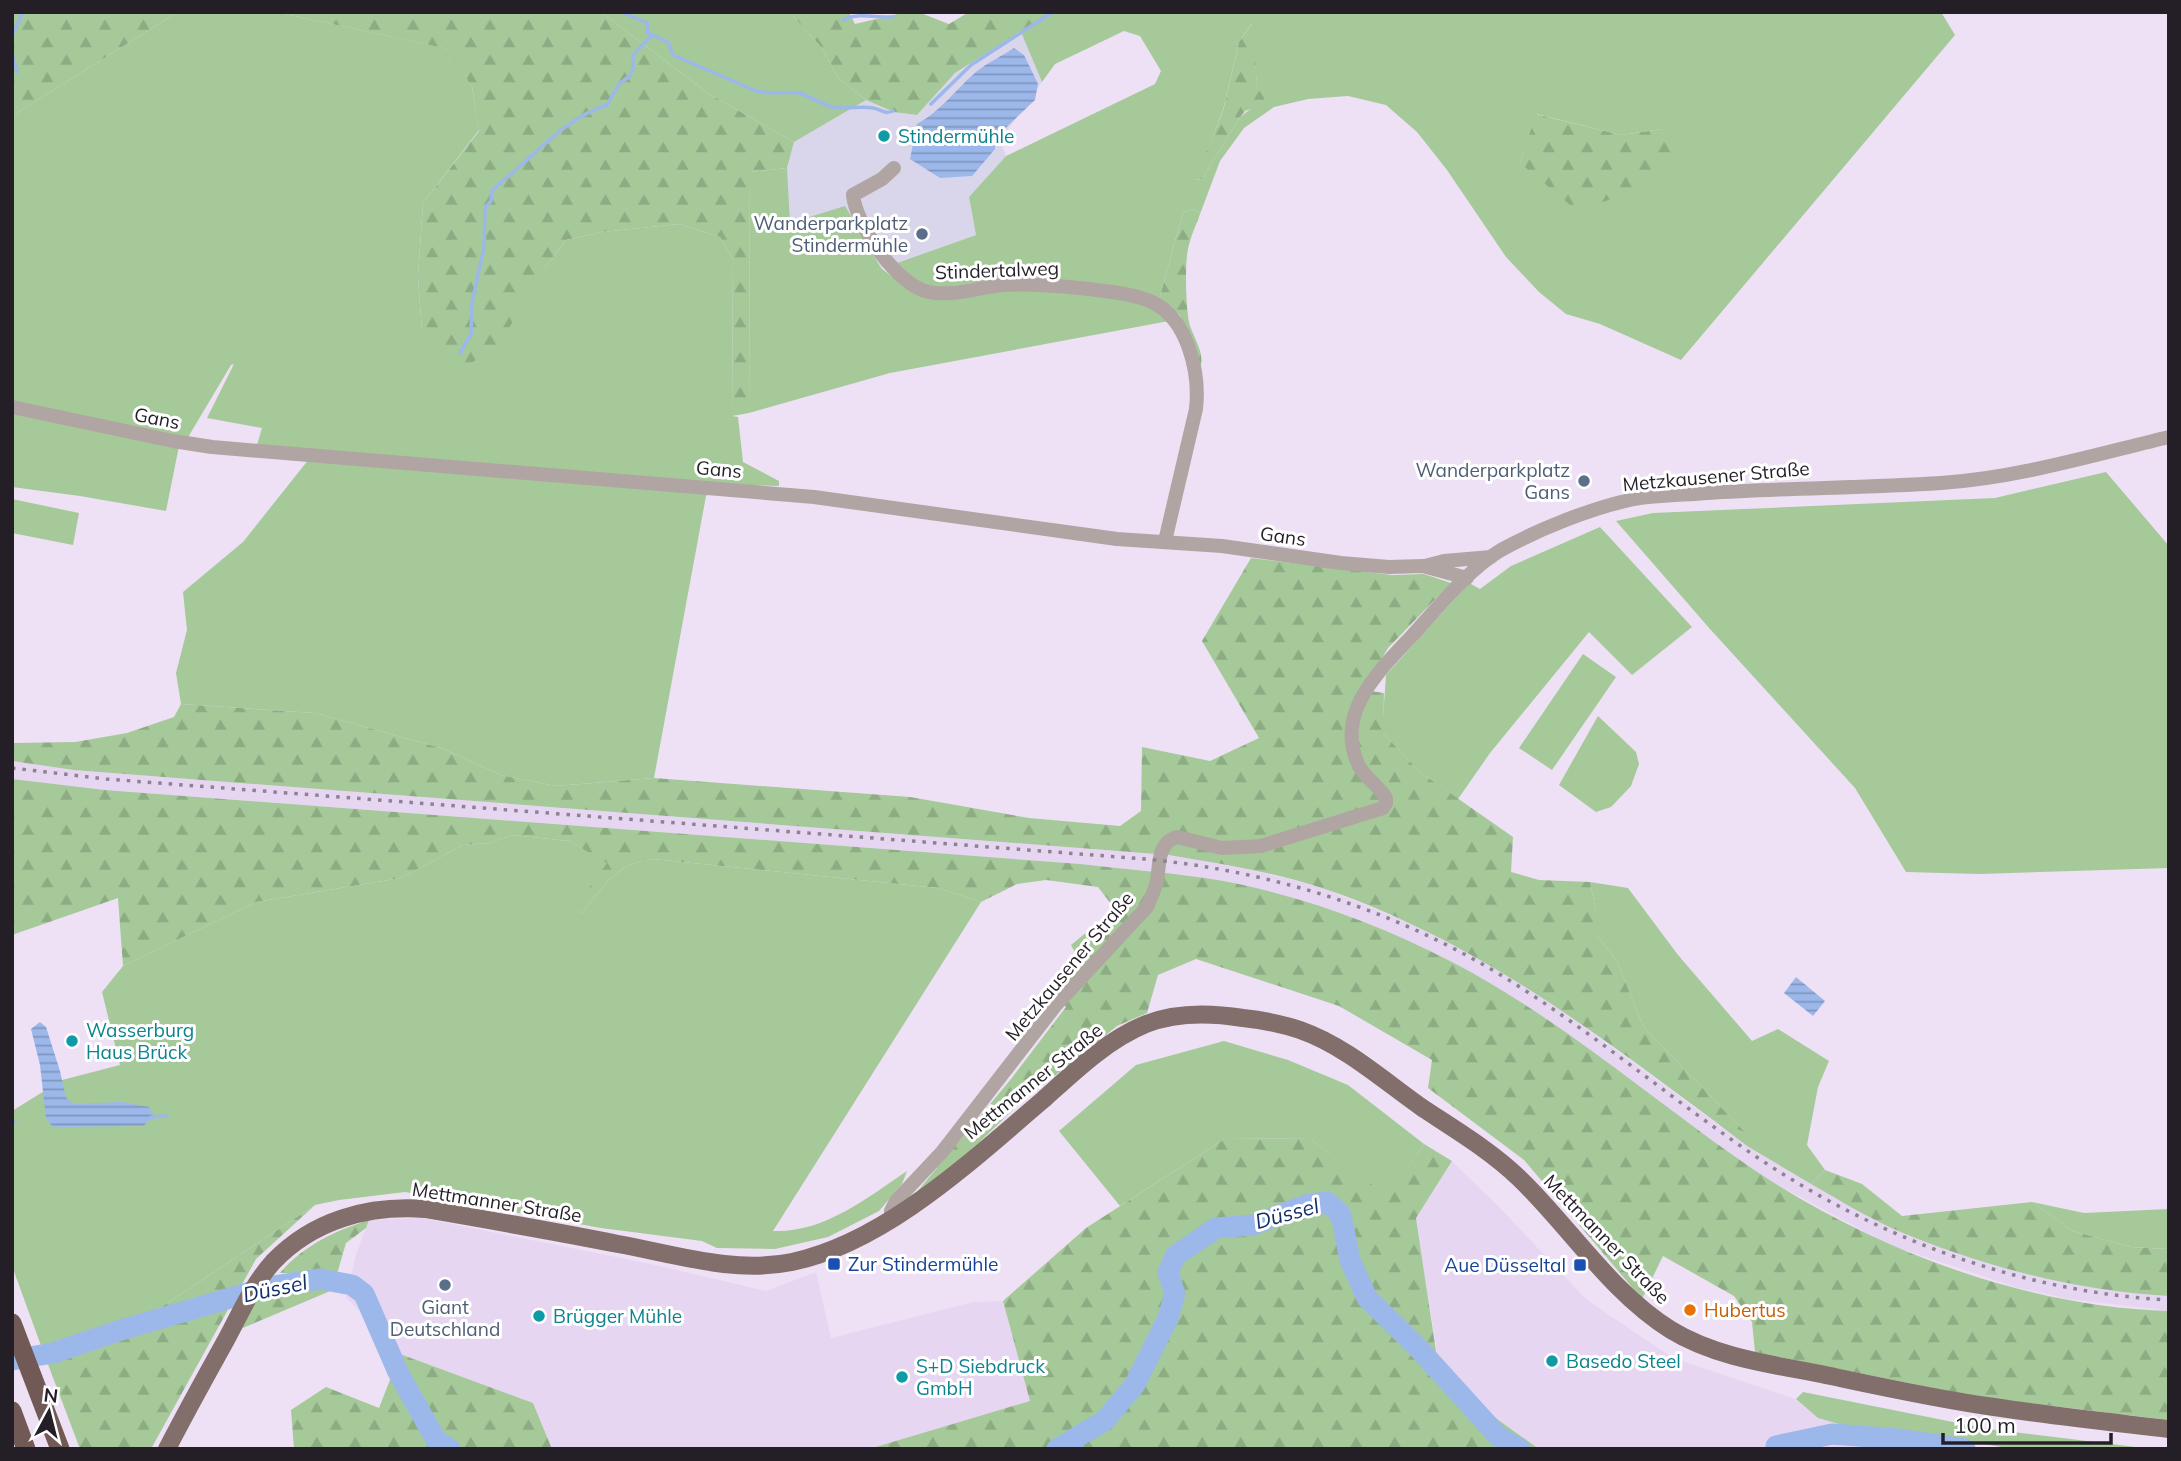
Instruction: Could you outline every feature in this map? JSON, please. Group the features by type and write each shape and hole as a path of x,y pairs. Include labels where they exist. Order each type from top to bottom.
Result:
{"highway":[{"path":"12,1323 60,1449"},
{"path":"12,1411 26,1449"}],"main road":[{"name":"Mettmanner Straße","path":"167,1449 265,1273 290,1247 322,1226 351,1214 382,1208 425,1209 736,1266 789,1263 828,1252 894,1218 994,1141 1091,1058 1120,1037 1148,1023 1169,1017 1220,1015 1305,1031 1332,1046 1475,1143 1517,1176 1629,1297 1661,1324 1698,1344 1752,1360 1923,1395 1996,1408 2169,1429"}],"street":[{"name":"Stindertalweg","path":"894,168 882,179 853,195 854,205 864,226 894,270 917,289 940,293 1011,285 1075,288 1142,298 1163,308 1173,318 1189,352 1198,395 1165,541"},
{"name":"Gans","path":"12,407 173,442 212,447 814,497 1117,540 1222,546 1340,563 1389,567 1423,566 1444,561 1492,557"},
{"name":"Metzkausener Straße","path":"894,1218 891,1210 896,1201 942,1152 1056,1005 1147,907 1153,894 1161,852 1166,844 1177,837 1222,848 1252,847 1383,808 1386,798 1361,769 1353,752 1350,728 1356,709 1378,674 1466,578 1501,550 1604,506 1637,499 1764,489 1941,483 1980,479 2169,437"},
{"name":"Gans","path":"1423,566 1466,578"}],"shaded area":[{"path":"1021,32 1042,82 1000,140 1006,156 969,197 976,235 881,268 845,207 789,224 787,168 794,142 866,100 894,112 917,115 955,73"},
{"path":"12,761 74,770 1169,855 1285,878 1325,889 1416,925 1459,947 1545,998 1747,1146 1894,1229 2018,1272 2169,1296 2169,1311 2069,1299 2015,1287 1890,1245 1778,1185 1738,1159 1610,1065 1497,988 1408,941 1317,906 1206,878 1080,864 105,790 12,779"},
{"path":"1452,1161 1587,1300 1673,1358 1796,1399 1818,1418 1926,1449 1539,1449 1441,1378 1416,1218"},
{"path":"422,1218 651,1264 766,1291 816,1272 831,1338 974,1302 1003,1301 1031,1401 869,1449 552,1449 533,1403 400,1354 346,1297 356,1254 369,1220"}],"green space":[{"path":"12,12 178,12 12,116"},
{"path":"178,12 276,12 449,49 472,87 479,130 423,203 418,277 422,332 545,268 566,240 602,232 679,224 720,237 733,259 732,416 738,417 743,462 779,481 779,486 722,484 706,496 654,778 556,786 501,775 441,748 315,713 181,704 176,673 187,630 183,592 243,542 309,459 257,445 262,428 207,418 234,364 187,439 12,403 12,116"},
{"path":"276,12 601,12 709,94 794,142 787,168 750,172 749,413 732,416 733,259 720,237 679,224 602,232 566,240 491,352 467,365 441,357 422,332 418,277 423,203 479,131 472,87 448,49"},
{"path":"601,12 789,12 822,48 838,78 866,100 794,142 709,94"},
{"path":"789,12 849,12 855,24 906,12 918,12 949,24 969,12 1051,12 955,73 917,115 894,112 866,100 838,78 822,48"},
{"path":"1051,12 1941,12 1955,35 1681,360 1600,324 1566,314 1539,292 1506,257 1447,170 1417,132 1386,105 1348,96 1308,99 1274,107 1244,128 1220,161 1200,214 1193,209 1183,212 1159,300 1108,287 1032,277 939,289 923,285 894,264 976,235 969,197 1006,156 1155,84 1161,71 1140,36 1124,31 1055,64 1042,82 1021,32","holes":["1252,23 1257,87 1263,98 1238,120 1202,179 1196,180 1223,110 1239,42","1537,114 1621,135 1663,129 1520,163"]},
{"path":"1253,22 1257,87 1264,98 1263,105 1245,111 1202,179 1195,180 1223,111 1239,42"},
{"path":"1536,114 1621,135 1663,129 1686,153 1656,186 1576,210 1520,163"},
{"path":"787,168 790,223 845,206 881,268 910,291 1042,289 1115,296 1152,308 1169,321 890,373 749,413 750,172"},
{"path":"1193,209 1200,214 1188,251 1187,298 1189,322 1201,356 1200,368 1180,315 1159,300 1183,212"},
{"path":"12,410 179,446 166,511 12,487"},
{"path":"2106,472 2169,546 2169,868 1980,874 1906,872 1855,788 1616,521 1653,513 1995,498"},
{"path":"12,499 79,513 73,545 12,533"},
{"path":"1600,527 1692,627 1632,675 1589,632 1490,753 1458,799 1420,772 1382,732 1386,675 1469,583 1480,589 1511,566"},
{"path":"1251,558 1392,575 1424,574 1451,583 1388,648 1363,690 1384,693 1383,733 1420,772 1513,837 1511,872 1539,880 1590,882 1596,911 1596,934 1618,963 1643,1026 1745,1132 1713,1120 1575,1020 1481,960 1379,910 1325,889 1267,873 1169,855 74,770 12,761 12,743 75,742 127,733 174,717 181,704 315,713 441,748 501,775 556,786 654,778 910,797 1029,818 1120,826 1141,811 1142,747 1210,761 1259,738 1202,641"},
{"path":"1583,654 1616,677 1552,770 1519,748"},
{"path":"1598,716 1636,752 1639,764 1631,786 1611,807 1596,812 1559,785"},
{"path":"12,779 105,790 1080,864 1205,878 1300,900 1392,933 1488,982 1561,1029 1737,1158 1835,1218 1942,1265 1999,1284 2055,1298 2112,1307 2169,1311 2169,1420 1977,1397 1755,1352 1752,1322 1734,1296 1663,1256 1642,1299 1524,1160 1428,1088 1432,1060 1339,1006 1196,959 1158,975 1147,1013 1117,1026 1017,1106 967,1154 911,1199 1011,1079 1066,1007 1049,987 1078,958 1071,945 1115,909 1098,887 1046,880 1017,884 981,902 938,888 653,859 629,866 612,877 582,913 574,909 607,863 569,841 512,835 489,843 463,845 401,878 256,902 123,966 118,898 12,935"},
{"path":"512,835 569,841 608,863 575,909 582,913 612,877 629,866 653,859 938,888 981,902 773,1231 792,1230 827,1220 907,1171 902,1184 879,1211 828,1237 775,1249 717,1248 702,1241 601,1228 405,1192 339,1200 315,1205 157,1310 43,1351 12,1266 12,1111 62,1080 120,1065 102,992 123,966 256,902 401,878 463,845 489,843"},
{"path":"1590,882 1628,888 1678,955 1752,1041 1778,1029 1829,1061 1818,1087 1807,1145 1825,1170 1811,1184 1747,1146 1713,1120 1744,1131 1643,1026 1618,963 1596,934 1596,911"},
{"path":"1224,1041 1288,1060 1348,1085 1424,1144 1389,1198 1310,1139 1226,1138 1120,1206 1059,1131 1136,1065"},
{"path":"1226,1138 1310,1139 1389,1197 1424,1144 1452,1161 1416,1218 1440,1378 1539,1449 869,1449 1030,1401 1003,1301 1086,1228"},
{"path":"1825,1170 1862,1184 1902,1216 2032,1202 2073,1231 2131,1247 2169,1249 2169,1296 2099,1289 2029,1275 1928,1243 1874,1220 1811,1184"},
{"path":"2032,1202 2084,1213 2169,1209 2169,1249 2131,1247 2073,1231"},
{"path":"315,1205 256,1259 151,1449 80,1449 43,1351 157,1310"},
{"path":"369,1220 366,1228 346,1243 337,1274 280,1273 299,1254 321,1240"},
{"path":"326,1286 335,1289 238,1330 260,1294"},
{"path":"400,1354 533,1403 552,1449 294,1449 291,1410 326,1387 379,1408"},
{"path":"1803,1392 1988,1429 2152,1449 2013,1449 1972,1442 1967,1449 1926,1449 1818,1418 1796,1399"}],"water":[{"path":"1014,48 1024,55 1038,84 1035,100 995,138 995,149 972,176 940,178 910,159 917,124 941,107 976,72"},
{"path":"1796,977 1825,1001 1813,1016 1784,993"},
{"path":"40,1022 46,1027 66,1098 74,1104 122,1102 149,1107 154,1116 143,1126 53,1127 46,1118 40,1065 31,1029"}],"waterway":[{"path":"12,36 23,12"},
{"path":"622,12 647,23 648,33 668,42 673,55 756,91 799,93 835,107 868,107 885,112 893,111"},
{"path":"931,104 971,65 1053,12"},
{"path":"843,20 860,16 893,17"},
{"path":"460,353 471,334 472,303 484,247 485,208 491,201 492,191 559,132 581,116 607,105 619,84 630,76 633,55 652,35"},
{"path":"12,54 17,72"},
{"path":"151,1117 167,1116"},
{"name":"Düssel","path":"1057,1449 1104,1421 1134,1386 1168,1318 1175,1294 1168,1273 1175,1256 1216,1228 1253,1225 1306,1205 1327,1202 1341,1215 1350,1260 1367,1298 1420,1350 1499,1437 1520,1449"},
{"name":"Düssel","path":"12,1360 53,1353 268,1287 320,1279 352,1285 364,1294 398,1372 436,1440 450,1449"},
{"name":"Düssel","path":"1776,1446 1832,1434 1897,1439 1965,1449"},
{"path":"1077,1436 1083,1449"}],"railway":[{"path":"12,768 106,779 1145,859 1239,873 1286,884 1376,913 1420,932 1504,977 1566,1018 1745,1149 1842,1208 1946,1254 2001,1271 2112,1295 2169,1300"}],"place":[{"name":"Stindermühle","path":"884,136"},
{"name":"Wanderparkplatz Stindermühle","path":"922,234"},
{"name":"Wanderparkplatz Gans","path":"1584,481"},
{"name":"Wasserburg Haus Brück","path":"72,1041"},
{"name":"Zur Stindermühle","path":"834,1264"},
{"name":"Aue Düsseltal","path":"1580,1265"},
{"name":"Giant Deutschland","path":"445,1285"},
{"name":"Hubertus","path":"1690,1310"},
{"name":"Brügger Mühle","path":"539,1316"},
{"name":"Basedo Steel","path":"1552,1361"},
{"name":"S+D Siebdruck GmbH","path":"902,1377"}]}
